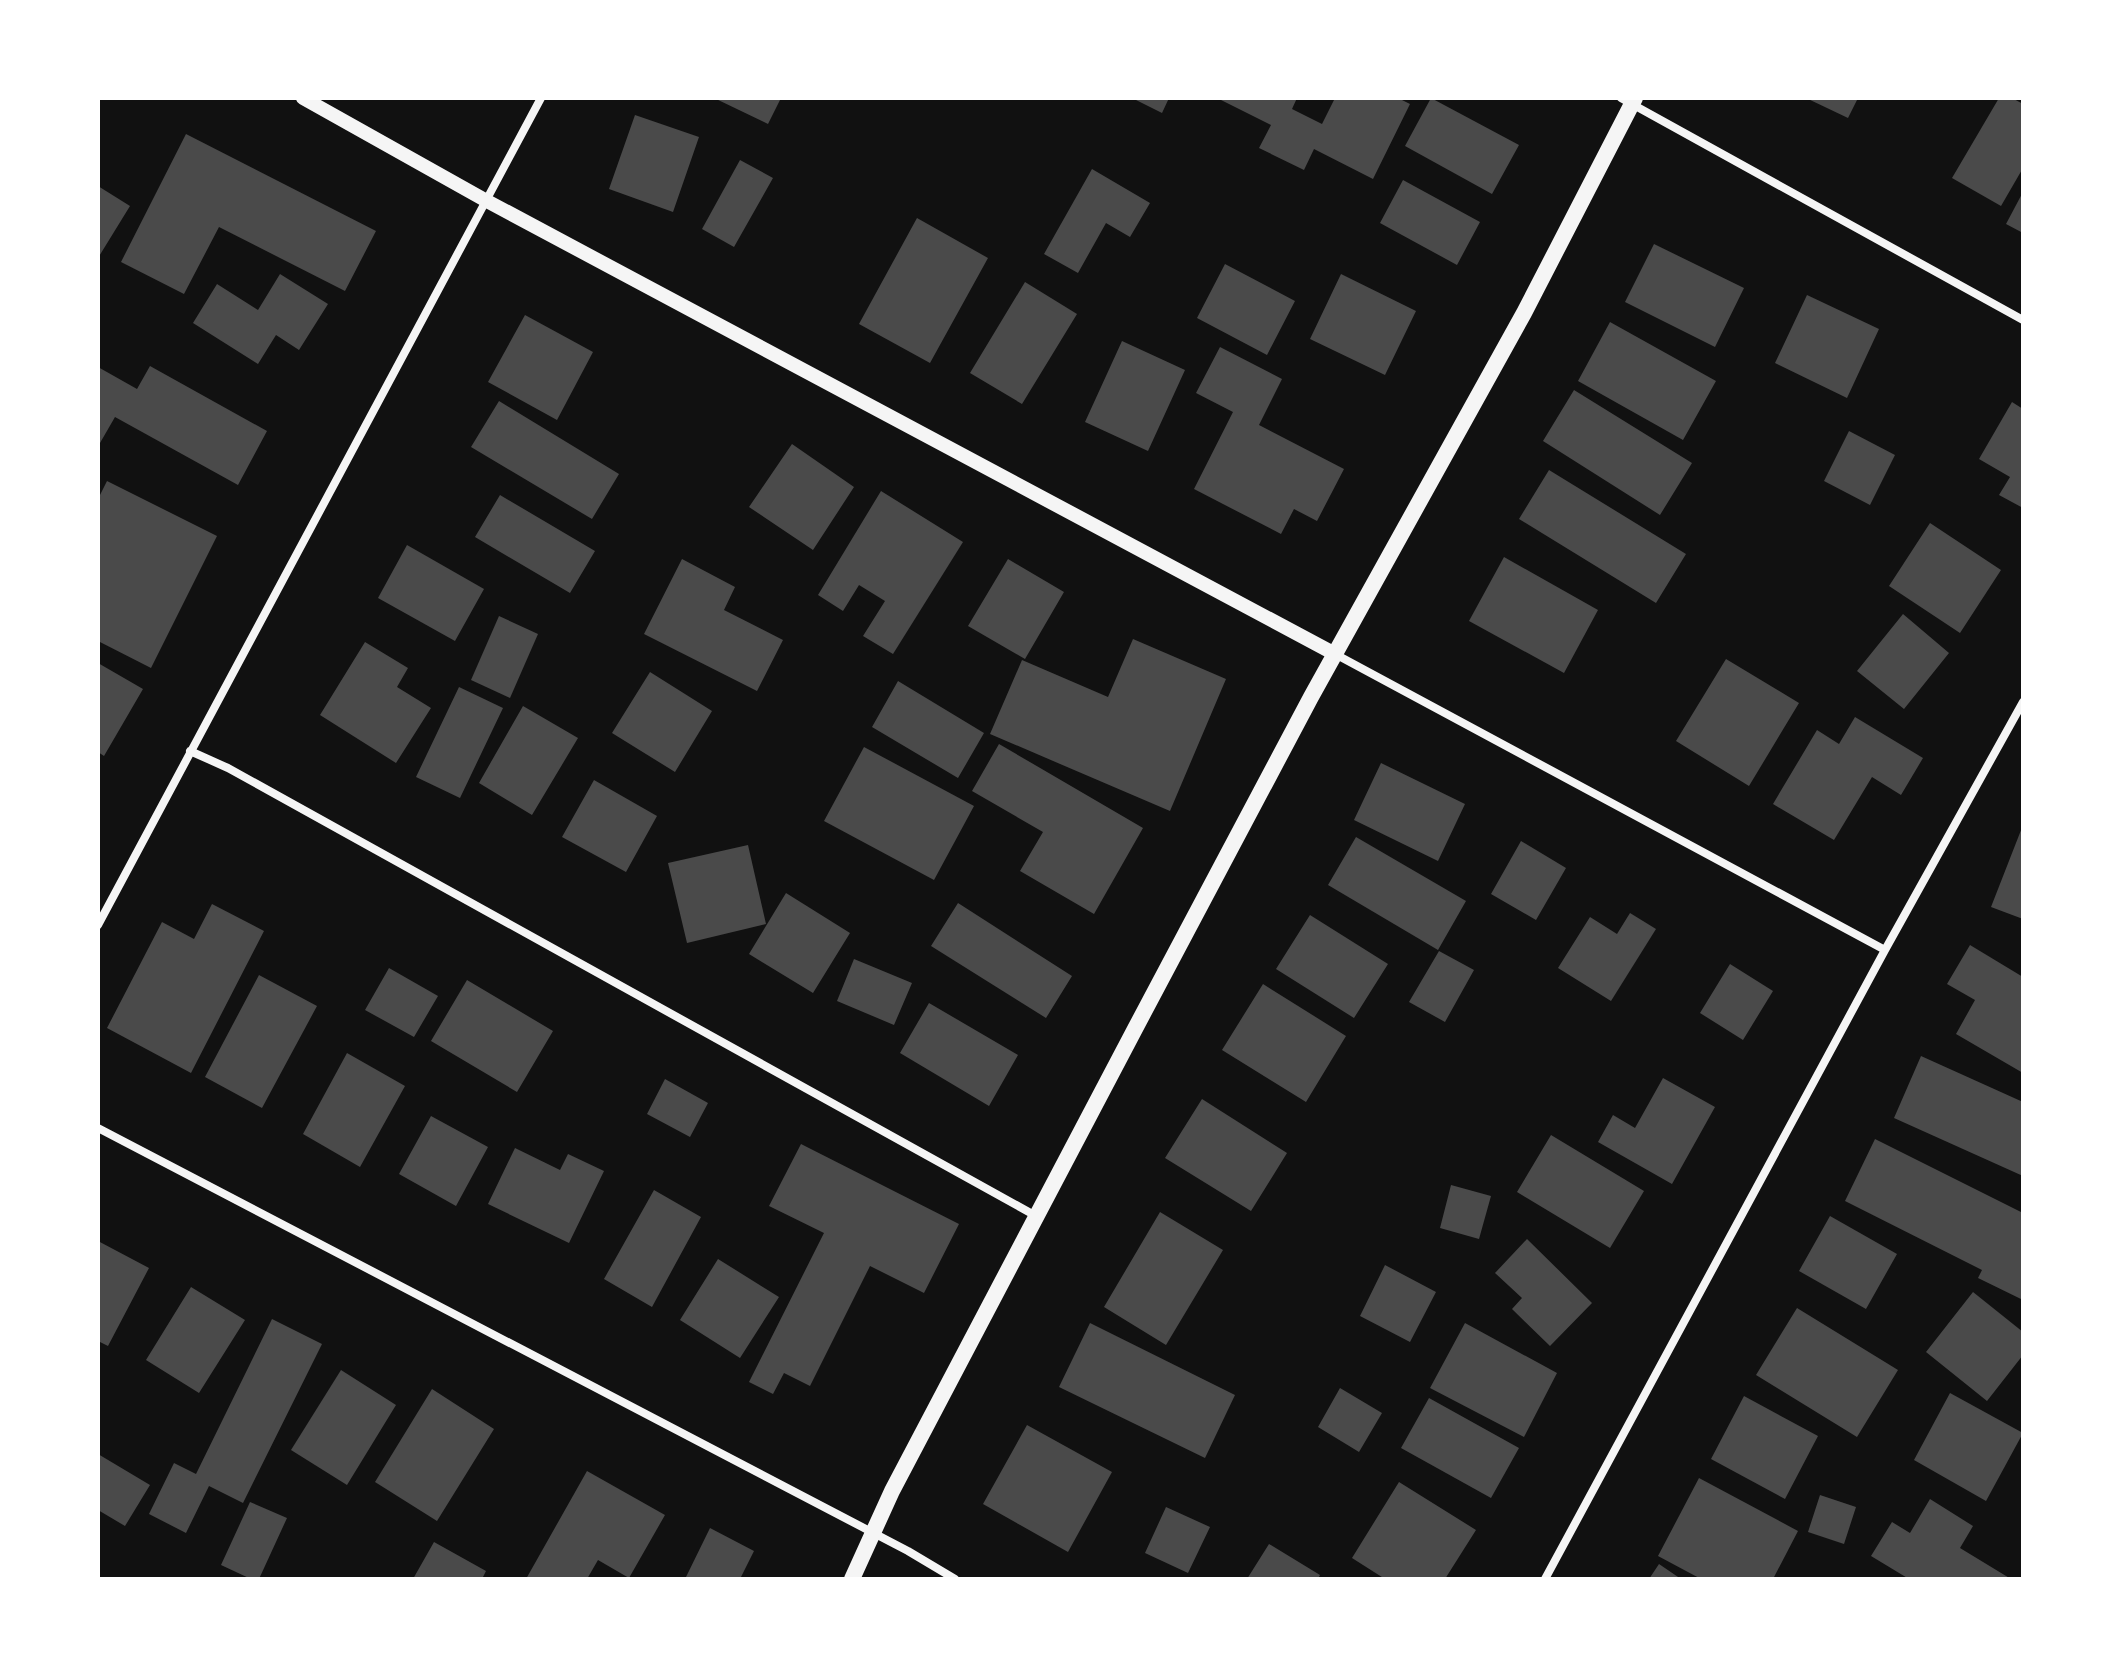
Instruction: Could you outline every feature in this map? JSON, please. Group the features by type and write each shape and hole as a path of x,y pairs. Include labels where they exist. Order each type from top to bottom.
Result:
{"main road":[{"path":"852,1579 872,1533 1036,1216 1335,654 1524,313 1629,100"}],"street":[{"path":"303,98 485,200 1885,950"},
{"path":"98,925 541,98"},
{"path":"1629,100 2023,320"},
{"path":"1545,1579 1885,950 2023,702"},
{"path":"190,751 228,768 1036,1216"},
{"path":"98,1128 955,1579"}],"building":[{"path":"714,98 781,98 768,124"},
{"path":"1132,98 1169,98 1162,113"},
{"path":"1217,98 1297,98 1292,109 1322,124 1335,98 1398,98 1410,104 1373,179 1314,149 1304,170 1259,148 1271,125"},
{"path":"1431,98 1519,145 1492,194 1405,146"},
{"path":"1806,98 1858,98 1848,118"},
{"path":"1999,98 2012,98 2023,104 2023,168 2001,206 1952,178"},
{"path":"635,115 699,137 673,212 609,189"},
{"path":"186,134 376,231 345,291 219,227 184,294 121,262"},
{"path":"740,160 773,178 734,247 702,229"},
{"path":"1092,169 1150,203 1130,237 1106,223 1078,273 1044,254"},
{"path":"1403,180 1480,222 1457,265 1380,223"},
{"path":"98,186 130,206 98,258"},
{"path":"2023,192 2023,233 2006,224"},
{"path":"917,218 988,258 930,363 859,324"},
{"path":"1654,244 1744,288 1715,347 1625,302"},
{"path":"1225,264 1295,301 1267,355 1197,318"},
{"path":"280,274 328,304 299,350 276,335 258,364 193,323 217,284 258,310"},
{"path":"1341,274 1416,311 1385,375 1310,339"},
{"path":"1025,282 1077,314 1022,404 970,373"},
{"path":"1807,295 1879,329 1847,398 1775,363"},
{"path":"525,315 593,352 557,420 488,382"},
{"path":"1610,322 1716,381 1683,440 1578,381"},
{"path":"1122,341 1185,370 1148,451 1085,422"},
{"path":"1220,347 1282,379 1259,425 1344,469 1317,521 1294,509 1281,534 1194,489 1233,412 1196,393"},
{"path":"150,366 267,431 238,485 115,417 98,442 98,367 137,389"},
{"path":"1574,390 1692,463 1660,515 1543,441"},
{"path":"499,401 619,474 592,519 471,447"},
{"path":"2012,402 2023,409 2023,508 1999,495 2010,477 1979,459"},
{"path":"1849,431 1895,455 1870,505 1824,481"},
{"path":"792,444 854,487 813,550 749,507"},
{"path":"1549,470 1686,554 1656,603 1519,519"},
{"path":"107,481 217,536 151,668 98,641 98,499"},
{"path":"881,491 963,542 893,654 863,636 885,601 859,585 843,611 818,595"},
{"path":"500,495 595,551 570,593 475,537"},
{"path":"1930,523 2001,570 1960,633 1889,586"},
{"path":"407,545 484,589 455,641 378,598"},
{"path":"1504,557 1598,610 1564,673 1469,621"},
{"path":"682,559 735,587 724,610 783,640 757,691 644,634"},
{"path":"1008,559 1064,592 1025,659 968,626"},
{"path":"1903,614 1949,653 1904,709 1857,671"},
{"path":"499,616 538,634 510,698 471,680"},
{"path":"1133,639 1226,679 1170,811 990,734 1022,660 1108,697"},
{"path":"365,642 408,668 397,687 431,708 396,763 320,715"},
{"path":"1726,659 1799,703 1749,786 1676,741"},
{"path":"98,663 143,689 104,756 98,752"},
{"path":"650,672 712,711 675,772 612,733"},
{"path":"898,681 984,733 958,778 872,727"},
{"path":"459,687 503,708 460,798 416,777"},
{"path":"523,706 578,738 532,815 479,783"},
{"path":"1855,717 1923,758 1901,795 1872,777 1834,840 1773,804 1817,730 1839,744"},
{"path":"999,744 1143,828 1094,914 1020,871 1043,832 972,791"},
{"path":"864,747 974,806 934,880 824,821"},
{"path":"1381,763 1465,804 1438,861 1354,820"},
{"path":"594,780 657,816 626,872 562,837"},
{"path":"2023,825 2023,919 1991,907"},
{"path":"1356,837 1466,901 1438,950 1328,885"},
{"path":"1521,841 1566,868 1536,920 1491,894"},
{"path":"748,845 766,924 687,943 668,863"},
{"path":"786,893 850,933 813,993 749,954"},
{"path":"958,903 1072,976 1046,1018 931,946"},
{"path":"212,904 264,931 191,1073 107,1028 162,922 194,939"},
{"path":"1630,913 1656,929 1611,1001 1558,968 1590,917 1617,934"},
{"path":"1310,915 1388,964 1354,1018 1276,969"},
{"path":"1970,945 2023,977 2023,1073 1956,1034 1975,1000 1947,984"},
{"path":"1439,951 1474,970 1445,1022 1409,1002"},
{"path":"854,959 912,983 894,1025 837,1001"},
{"path":"1730,964 1773,991 1743,1040 1700,1013"},
{"path":"389,968 438,996 414,1037 365,1010"},
{"path":"259,975 317,1006 262,1108 205,1077"},
{"path":"467,980 553,1031 517,1092 431,1041"},
{"path":"1263,984 1346,1036 1306,1102 1222,1050"},
{"path":"929,1003 1018,1055 989,1106 900,1053"},
{"path":"347,1053 405,1086 360,1167 303,1134"},
{"path":"1921,1056 2023,1102 2023,1176 1894,1118"},
{"path":"1663,1078 1715,1107 1672,1184 1598,1142 1613,1115 1635,1128"},
{"path":"665,1079 708,1103 690,1137 647,1114"},
{"path":"1202,1099 1287,1153 1251,1211 1165,1158"},
{"path":"431,1116 488,1147 456,1206 399,1174"},
{"path":"1551,1135 1644,1191 1610,1248 1517,1192"},
{"path":"1875,1139 2023,1213 2023,1300 1978,1278 1982,1270 1845,1201"},
{"path":"801,1144 959,1224 924,1293 870,1266 810,1386 784,1373 773,1394 749,1382 824,1233 769,1206"},
{"path":"515,1148 560,1170 568,1154 604,1171 569,1243 488,1204"},
{"path":"1451,1185 1491,1196 1479,1239 1440,1228"},
{"path":"654,1190 701,1217 652,1307 604,1279"},
{"path":"1160,1212 1223,1250 1166,1345 1104,1307"},
{"path":"1830,1216 1897,1254 1866,1309 1799,1271"},
{"path":"1527,1239 1592,1303 1550,1346 1512,1309 1522,1298 1495,1273"},
{"path":"98,1241 149,1268 108,1346 98,1341"},
{"path":"718,1259 779,1297 740,1358 680,1320"},
{"path":"1385,1265 1436,1292 1410,1342 1360,1316"},
{"path":"191,1287 245,1320 199,1393 146,1360"},
{"path":"1973,1292 2023,1332 2023,1355 1987,1401 1926,1352"},
{"path":"1797,1308 1898,1370 1857,1437 1756,1375"},
{"path":"272,1319 322,1344 243,1503 209,1486 186,1533 149,1514 174,1463 196,1474"},
{"path":"1090,1323 1235,1395 1205,1458 1059,1387"},
{"path":"1465,1323 1557,1373 1524,1437 1430,1388"},
{"path":"341,1370 396,1405 347,1485 291,1450"},
{"path":"1340,1388 1382,1413 1359,1452 1318,1427"},
{"path":"432,1389 494,1429 437,1521 375,1482"},
{"path":"1950,1393 2023,1433 1986,1501 1914,1460"},
{"path":"1744,1396 1818,1436 1785,1499 1711,1459"},
{"path":"1429,1398 1519,1448 1491,1498 1401,1448"},
{"path":"1027,1425 1112,1472 1068,1552 983,1504"},
{"path":"98,1454 150,1485 125,1526 98,1510"},
{"path":"587,1471 665,1515 629,1578 598,1560 587,1579 526,1579"},
{"path":"1699,1478 1798,1531 1773,1579 1701,1579 1658,1556"},
{"path":"1399,1482 1476,1530 1445,1579 1385,1579 1352,1558"},
{"path":"1820,1495 1856,1507 1844,1544 1808,1532"},
{"path":"1930,1499 1973,1526 1960,1548 2011,1579 1909,1579 1871,1556 1892,1522 1910,1533"},
{"path":"250,1502 287,1518 259,1579 251,1579 221,1565"},
{"path":"1166,1507 1210,1527 1188,1573 1145,1553"},
{"path":"710,1528 754,1551 740,1579 686,1577"},
{"path":"434,1542 486,1571 482,1579 413,1579"},
{"path":"1269,1544 1320,1575 1318,1579 1247,1579"},
{"path":"1659,1564 1681,1579 1649,1579"}]}
